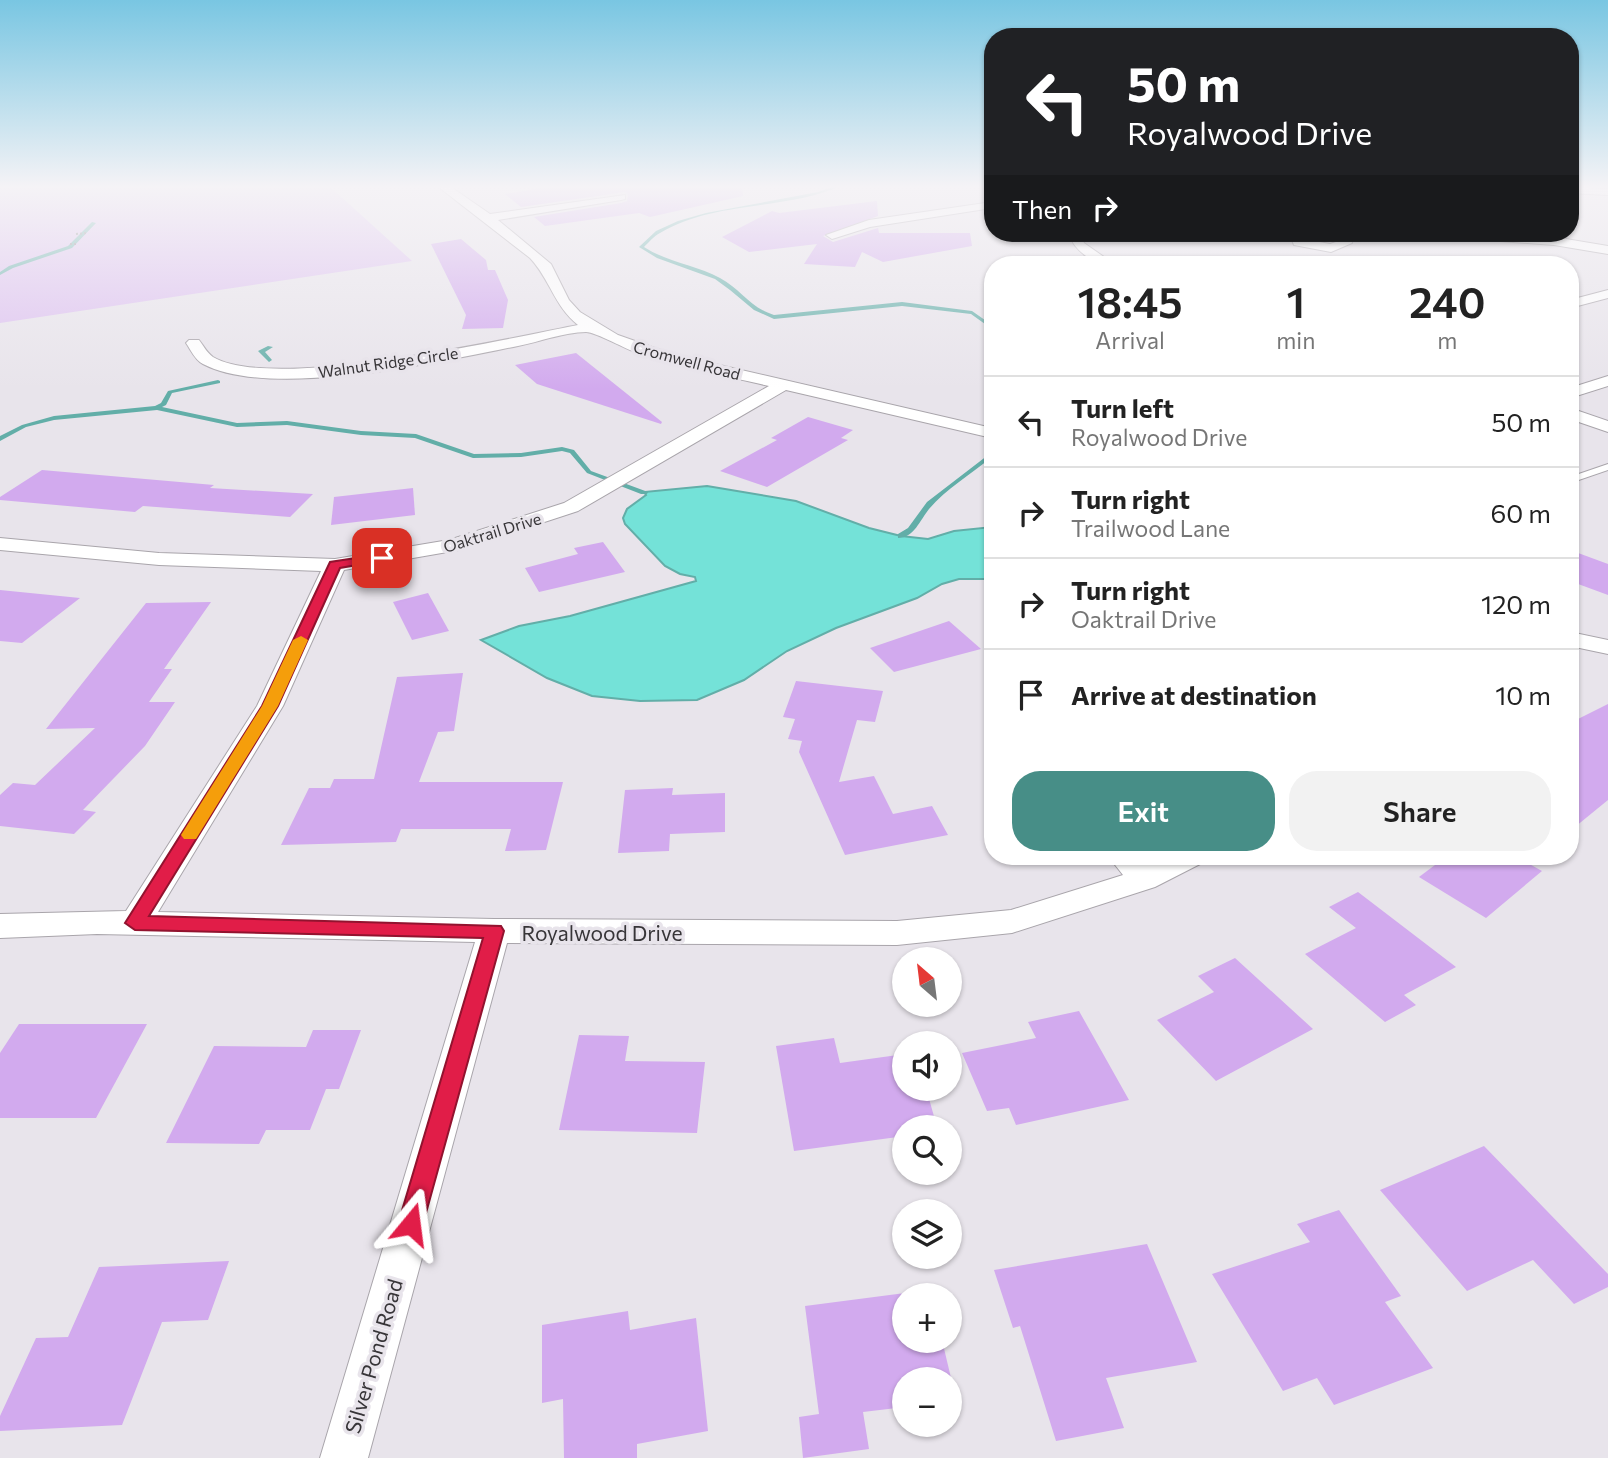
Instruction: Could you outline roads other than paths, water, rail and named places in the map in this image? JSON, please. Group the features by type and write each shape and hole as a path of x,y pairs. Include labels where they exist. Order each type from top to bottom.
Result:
{"street":[{"name":"Cromwell Road","path":"528,253 547,268 563,302 590,327 650,352 984,431"},
{"path":"1579,302 1608,294"},
{"name":"Walnut Ridge Circle","path":"194,343 205,359 223,366 296,373 372,367 590,327"},
{"path":"1579,390 1608,381"},
{"name":"Oaktrail Drive","path":"0,544 159,559 335,565 452,546 571,508 783,385"},
{"path":"1579,416 1608,427"},
{"path":"135,923 270,706 335,565"},
{"path":"1579,641 1608,647"},
{"path":"1131,865 1144,879"},
{"name":"Royalwood Drive","path":"0,926 135,923 494,931 897,933 1012,921 1144,879 1173,865"},
{"name":"Silver Pond Road","path":"344,1458 494,931"}],"lane":[{"path":"1579,477 1608,467"}],"waterway":[{"path":"0,274 11,267 52,253"},
{"path":"650,253 717,278 749,305 774,317 902,304 972,313 984,321"},
{"path":"269,360 261,351 270,347"},
{"path":"158,407 164,404 170,392 218,382"},
{"path":"0,439 24,426 54,418 157,408 237,425 287,423 361,433 416,436 473,456 521,455 562,449 572,451 589,472 644,492"},
{"path":"901,536 911,530 930,504 984,460"}]}
